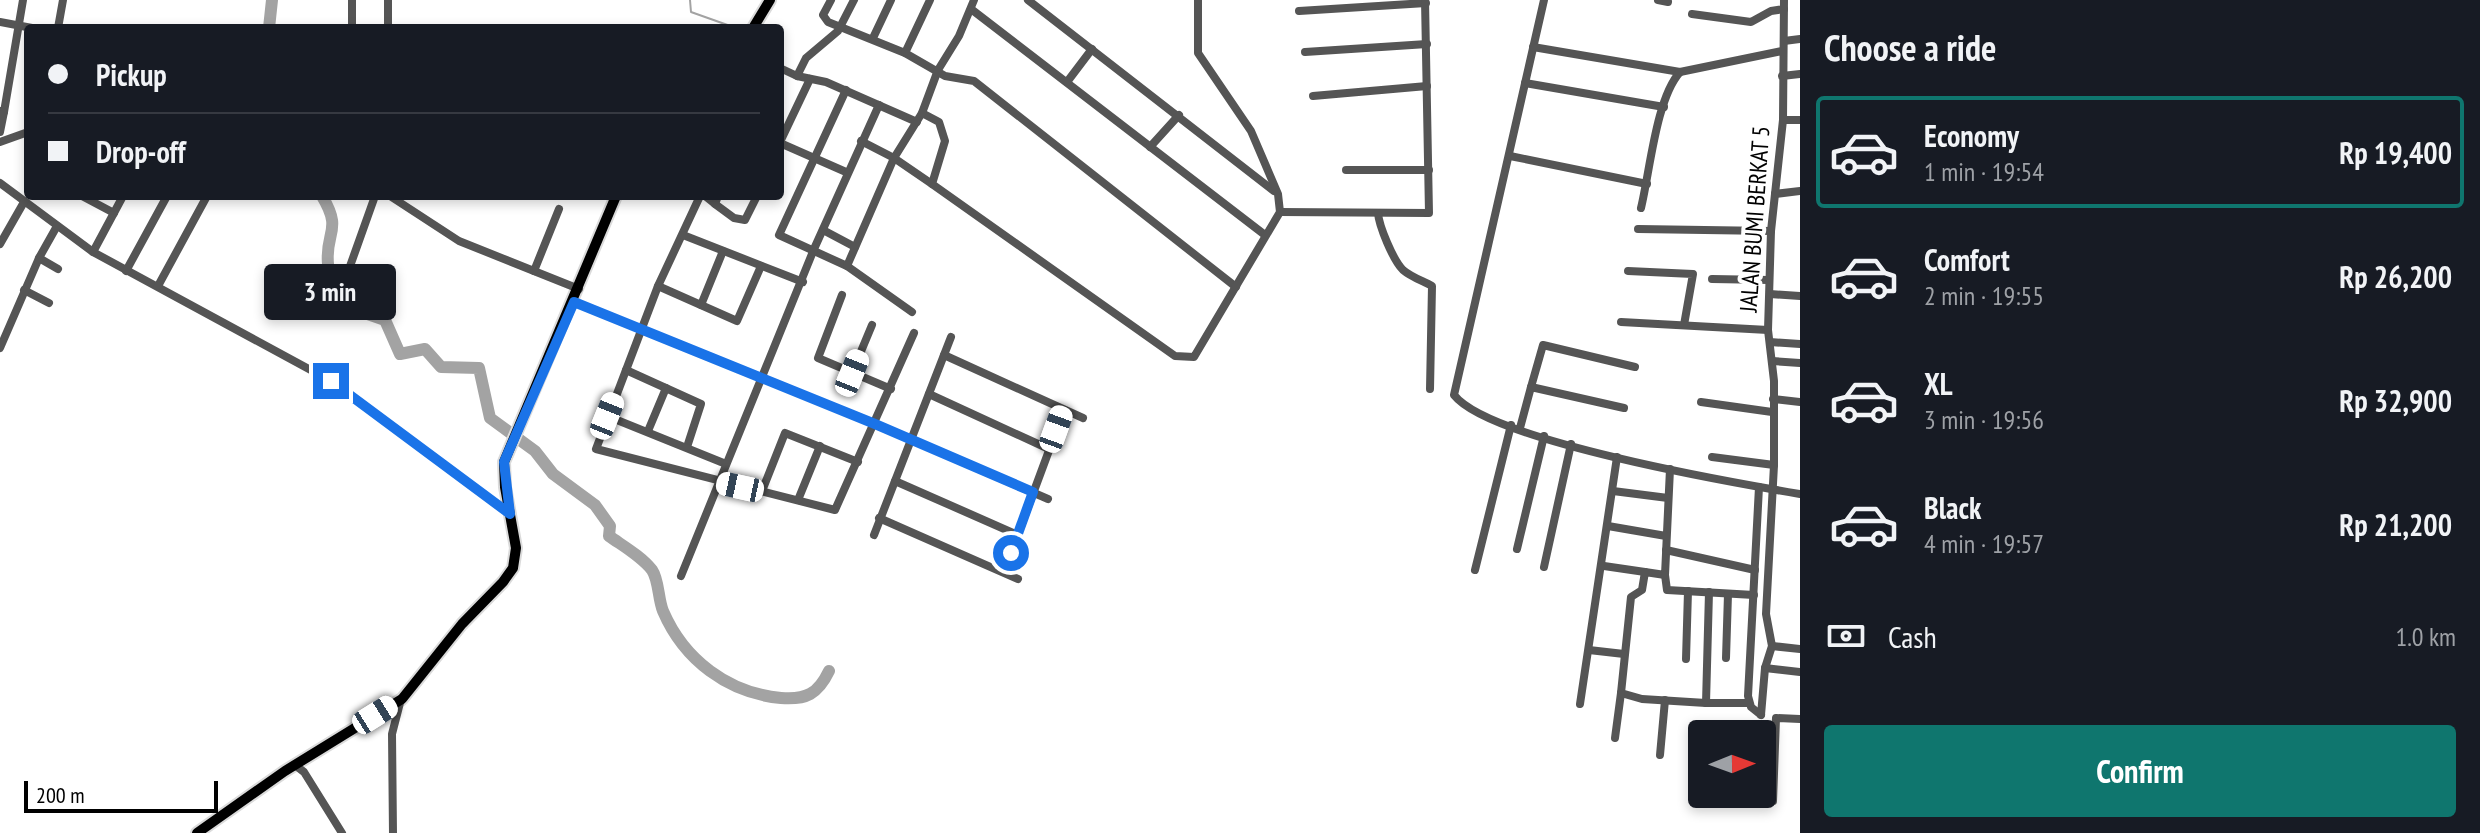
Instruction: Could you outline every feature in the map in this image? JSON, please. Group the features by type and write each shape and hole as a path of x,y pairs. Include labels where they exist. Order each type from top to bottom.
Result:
{"main road":[{"path":"755,24 770,0"},
{"path":"197,833 295,765 402,699 513,568 516,548 504,462 614,200"}],"street":[{"path":"0,132 23,0"},
{"path":"59,24 63,0"},
{"path":"352,0 352,24"},
{"path":"388,0 388,24"},
{"path":"831,0 824,19 905,53 954,80 974,81 1236,287"},
{"path":"797,76 806,58 831,39 854,0"},
{"path":"873,38 891,0"},
{"path":"905,53 930,0"},
{"path":"1028,0 1278,194"},
{"path":"861,141 894,158 932,184 1175,356 1190,358 1198,353 1280,212 1278,194 1251,131 1198,53 1198,0"},
{"path":"1544,0 1454,395 1477,413 1571,444 1670,469 1800,494"},
{"path":"1280,212 1429,213 1426,1 1299,11"},
{"path":"1692,14 1751,22 1784,4"},
{"name":"JALAN BUMI BERKAT 5","path":"1772,646 1766,614 1770,489 1774,465 1772,361 1768,330 1771,231 1783,120 1784,4"},
{"path":"847,266 894,158 920,117 938,70 973,5 1265,235"},
{"path":"0,22 24,27"},
{"path":"1533,47 1680,72 1800,39"},
{"path":"1305,52 1427,44"},
{"path":"1067,82 1092,49"},
{"path":"1641,208 1671,82 1680,72"},
{"path":"784,73 939,122 945,141 932,184"},
{"path":"1782,76 1800,74"},
{"path":"784,134 810,79"},
{"path":"1525,83 1664,107"},
{"path":"1313,96 1427,86"},
{"path":"846,90 779,235 847,266 912,312"},
{"path":"681,576 846,172 879,105"},
{"path":"1150,147 1179,115"},
{"path":"1783,120 1800,120"},
{"path":"0,142 24,133"},
{"path":"784,144 846,172"},
{"path":"1510,156 1647,184"},
{"path":"1346,170 1429,170"},
{"path":"0,183 93,252 331,381 510,514"},
{"path":"1775,194 1800,191"},
{"path":"90,200 114,213"},
{"path":"93,252 121,200"},
{"path":"126,271 165,200"},
{"path":"158,286 205,200"},
{"path":"361,284 349,274 349,269 374,200"},
{"path":"396,200 459,241 579,289"},
{"path":"700,200 658,286 596,449 718,482 837,509 914,333"},
{"path":"716,200 734,218 745,220 755,200"},
{"path":"1,240 24,202"},
{"path":"534,271 559,209"},
{"path":"1378,213 1381,234 1390,243 1400,267 1432,286 1430,389"},
{"path":"0,348 24,290 57,226"},
{"path":"1638,229 1771,231"},
{"path":"823,230 855,247"},
{"path":"683,235 803,282"},
{"path":"701,305 723,251"},
{"path":"39,258 58,269"},
{"path":"658,286 737,321 761,266"},
{"path":"1628,271 1693,274 1684,325"},
{"path":"1712,279 1769,280"},
{"path":"24,290 49,303"},
{"path":"1770,294 1800,296"},
{"path":"842,295 818,356 891,389"},
{"path":"574,302 875,424 1048,499"},
{"path":"1621,322 1768,330"},
{"path":"852,373 872,325"},
{"path":"874,535 951,337"},
{"path":"1770,342 1800,344"},
{"path":"1475,570 1543,345 1635,367"},
{"path":"944,355 1083,418"},
{"path":"1772,361 1800,363"},
{"path":"626,370 702,406 687,447"},
{"path":"1531,387 1624,408"},
{"path":"648,431 666,388"},
{"path":"929,394 1049,449"},
{"path":"1773,399 1800,402"},
{"path":"1701,402 1772,412"},
{"path":"1004,572 1064,410"},
{"path":"607,416 726,464"},
{"path":"762,491 784,433 858,462"},
{"path":"1517,549 1544,436"},
{"path":"1544,567 1571,444"},
{"path":"798,500 820,446"},
{"path":"1580,704 1604,566 1617,457"},
{"path":"1712,457 1774,465"},
{"path":"1670,469 1667,590 1754,595"},
{"path":"895,481 1018,535"},
{"path":"1749,703 1759,487"},
{"path":"1613,491 1668,498"},
{"path":"879,518 1018,579"},
{"path":"1608,526 1666,536"},
{"path":"1666,550 1755,570"},
{"path":"1604,566 1665,575"},
{"path":"1615,738 1630,602 1644,587 1645,572"},
{"path":"1686,659 1688,591"},
{"path":"1706,703 1709,592"},
{"path":"1726,658 1728,594"},
{"path":"1621,693 1665,700 1749,703 1761,715 1765,668 1772,646 1800,649"},
{"path":"1589,650 1624,654"},
{"path":"1765,668 1800,672"},
{"path":"393,833 392,734 402,699"},
{"path":"1660,755 1665,700"},
{"path":"1776,720 1800,719"},
{"path":"295,765 304,772 342,833"}],"waterway":[{"path":"269,24 272,0"},
{"path":"690,0 691,12 725,24"},
{"path":"324,200 332,224 329,269 340,292 342,305 385,320 400,354 425,349 441,367 479,368 490,418 535,451 553,474 595,505 610,526 609,536 652,570 663,611 672,629 696,659 710,671 743,689 781,698 810,694 829,671"}],"route":[{"path":"331,381 510,514 504,462 574,302 1033,492 1011,553"}]}
